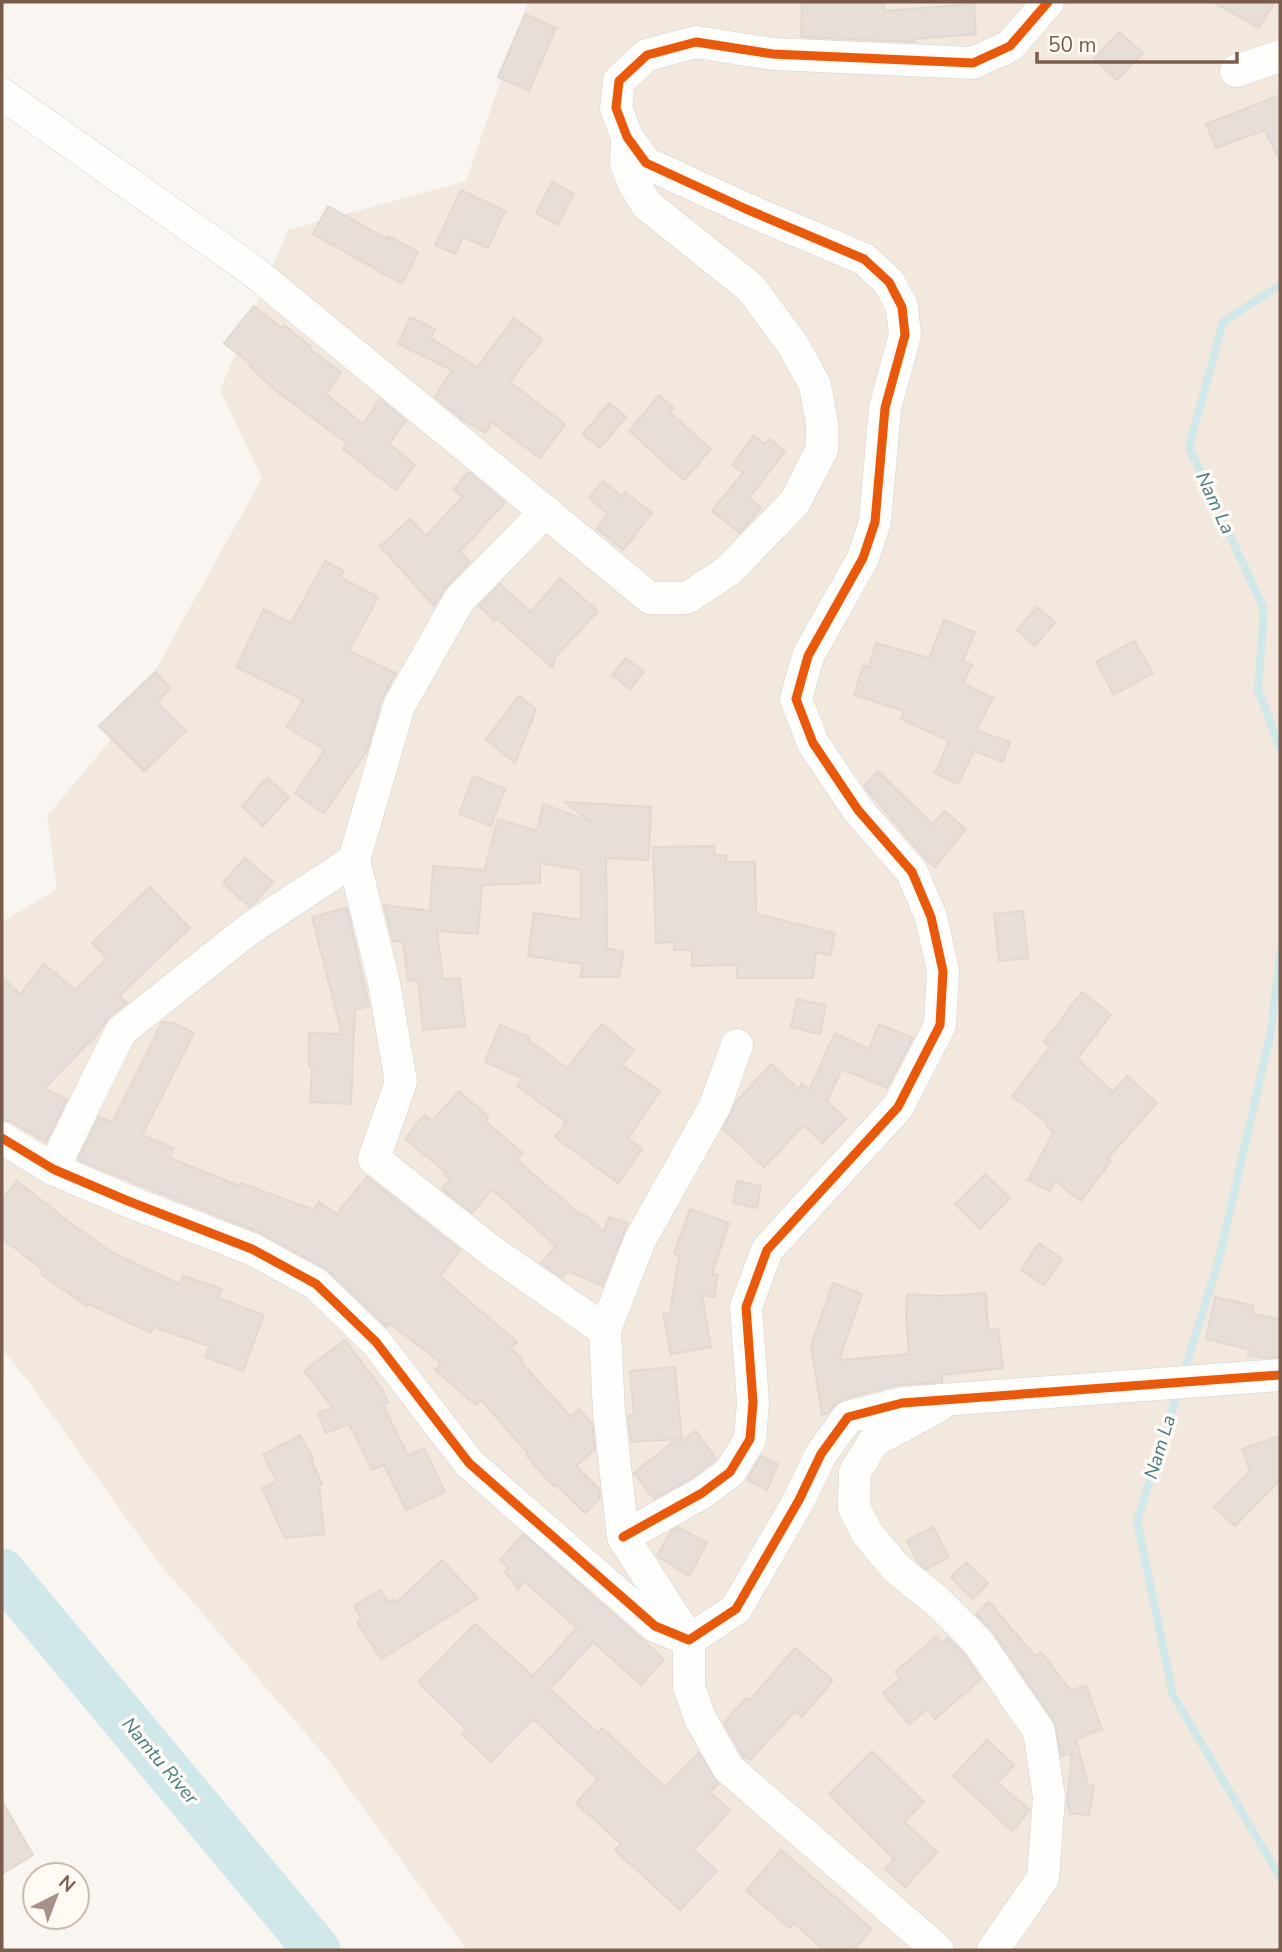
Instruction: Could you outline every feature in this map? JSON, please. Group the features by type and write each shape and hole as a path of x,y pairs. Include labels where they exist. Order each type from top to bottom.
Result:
{"street":[{"path":"623,1536 702,1493 730,1472 750,1439 753,1402 746,1307 767,1250 898,1107 940,1025 943,971 931,917 912,872 858,810 813,743 796,699 808,656 863,558 875,522 885,408 905,335 902,307 889,282 864,259 646,163 627,137 616,108 618,81 647,55 695,42 773,54 973,62 1010,46 1048,2"},
{"path":"1236,71 1280,56"},
{"path":"2,94 252,270 650,598 687,598 728,570 795,502 822,449 822,423 815,385 793,345 751,288 647,205 634,184 626,163 627,137"},
{"path":"546,510 459,600 399,706 354,860 384,983 401,1082 374,1159 494,1254 605,1330"},
{"path":"53,1169 121,1031 248,930 354,860"},
{"path":"737,1045 715,1106 640,1240 605,1330 609,1412 623,1536 689,1640 689,1686 700,1718 728,1768 938,1950"},
{"path":"2,1138 53,1169 252,1249 316,1284 376,1342 469,1463 655,1626 689,1640"},
{"path":"689,1640 736,1609 799,1500 821,1454 848,1417 902,1403 1280,1375"},
{"path":"952,1400 874,1441 855,1472 855,1508 867,1533 895,1567 938,1602 978,1642 1039,1731 1049,1797 1043,1878 993,1950"}],"shaded area":[{"path":"528,2 1280,2 1280,1950 467,1950 326,1757 158,1562 2,1349 2,922 57,889 47,816 128,719 262,478 220,390 288,230 466,181"}],"building":[{"path":"802,2 884,2 884,11 974,4 976,34 914,39 915,42 801,37"},
{"path":"1213,2 1275,2 1259,28"},
{"path":"525,14 556,28 529,91 498,77"},
{"path":"1119,32 1143,53 1117,80 1094,59"},
{"path":"1280,95 1280,161 1265,130 1216,148 1206,124"},
{"path":"552,182 574,194 558,225 536,213"},
{"path":"461,190 505,211 488,248 463,237 455,254 435,245"},
{"path":"328,206 387,239 388,236 418,252 402,284 313,234"},
{"path":"254,306 282,328 284,325 341,372 326,394 363,424 380,399 406,421 389,444 415,465 396,490 343,449 347,443 280,394 250,367 252,365 224,343"},
{"path":"410,317 435,329 431,338 477,367 514,318 542,339 510,382 565,424 540,458 492,422 485,433 435,397 452,370 398,344"},
{"path":"659,395 674,408 670,413 711,449 684,480 629,431"},
{"path":"609,403 626,417 600,448 583,434"},
{"path":"754,436 765,444 770,439 785,451 749,498 761,508 740,533 712,511 743,473 732,465"},
{"path":"469,472 505,503 460,551 470,562 446,587 434,606 380,546 410,519 426,536 462,497 454,489"},
{"path":"603,481 622,497 625,492 652,513 623,550 597,529 608,514 589,498"},
{"path":"325,561 344,571 340,577 378,597 349,651 396,673 381,701 367,751 324,813 295,793 325,750 287,727 303,700 236,667 264,609 291,623"},
{"path":"560,578 598,611 556,656 552,667 479,606 500,584 531,612"},
{"path":"1037,607 1055,622 1035,646 1017,630"},
{"path":"944,620 975,632 963,661 972,665 963,683 993,698 976,730 1010,742 1003,762 974,751 958,784 935,773 949,741 901,719 904,711 854,695 863,666 869,667 876,643 929,658"},
{"path":"1134,641 1153,673 1114,695 1096,662"},
{"path":"626,658 644,672 630,689 612,675"},
{"path":"155,672 170,688 157,702 186,731 144,771 99,726"},
{"path":"519,696 536,709 515,763 486,739"},
{"path":"878,771 933,825 944,811 966,829 935,867 864,786"},
{"path":"473,776 505,789 491,826 459,814"},
{"path":"267,778 289,797 263,826 242,806"},
{"path":"565,802 651,807 649,860 606,858 607,948 624,952 619,977 580,977 583,964 528,956 534,913 581,920 581,870 540,863 540,883 482,885 478,934 437,931 443,979 460,978 465,1026 423,1030 418,980 408,981 403,942 393,941 384,905 430,911 433,866 483,870 483,875 498,819 537,831 543,804 591,822"},
{"path":"714,846 715,855 726,855 726,862 755,862 756,914 835,933 830,956 816,952 813,978 737,978 737,965 692,966 692,950 674,950 674,942 656,943 653,847"},
{"path":"245,858 273,882 250,907 223,883"},
{"path":"150,887 190,928 119,996 127,1003 109,1017 90,1044 89,1042 44,1089 67,1099 46,1142 12,1122 2,1120 2,977 20,994 44,964 75,990 107,958 92,943"},
{"path":"347,908 369,1006 355,1010 351,1104 310,1102 312,1066 309,1066 309,1033 342,1034 312,917"},
{"path":"1023,911 1028,958 999,961 994,914"},
{"path":"1082,992 1111,1015 1077,1059 1113,1092 1127,1076 1157,1103 1107,1159 1111,1161 1081,1201 1055,1181 1050,1191 1028,1180 1053,1133 1046,1125 1048,1123 1012,1096 1050,1047 1044,1042"},
{"path":"797,999 826,1005 820,1034 791,1027"},
{"path":"162,1022 171,1022 194,1033 142,1135 174,1148 170,1158 240,1186 241,1183 314,1210 319,1202 337,1214 367,1177 460,1250 440,1276 517,1342 511,1348 523,1360 521,1362 571,1417 579,1409 592,1423 595,1449 576,1466 599,1489 600,1498 585,1513 555,1484 553,1486 481,1400 476,1405 435,1370 441,1363 389,1323 387,1327 325,1268 259,1232 80,1161 79,1157 99,1117 112,1122"},
{"path":"602,1024 634,1050 622,1065 660,1091 628,1139 642,1149 618,1183 555,1137 566,1122 517,1086 522,1078 485,1062 500,1025 529,1037 528,1040 567,1068"},
{"path":"879,1024 913,1038 887,1088 842,1069 827,1101 846,1119 822,1143 804,1125 764,1167 723,1129 736,1102 771,1064 798,1089 802,1084 809,1090 835,1033 869,1049"},
{"path":"459,1091 489,1117 485,1121 523,1153 517,1160 582,1216 584,1214 604,1231 609,1217 628,1223 602,1286 568,1271 562,1278 541,1263 556,1246 492,1189 472,1213 442,1189 450,1179 444,1174 446,1172 405,1139 424,1115 432,1121"},
{"path":"985,1174 1010,1198 980,1229 955,1204"},
{"path":"17,1181 113,1253 180,1284 183,1276 222,1289 218,1298 264,1315 243,1371 205,1357 209,1346 154,1327 151,1333 89,1304 87,1306 41,1274 43,1270 2,1238 2,1200"},
{"path":"737,1181 761,1186 757,1208 733,1203"},
{"path":"690,1209 729,1223 712,1274 718,1275 714,1297 702,1295 711,1347 671,1354 663,1314 670,1313 679,1256 674,1254"},
{"path":"1039,1243 1062,1259 1044,1285 1021,1270"},
{"path":"833,1283 862,1294 839,1360 909,1354 907,1294 942,1296 986,1293 988,1330 998,1329 1003,1368 942,1375 942,1382 897,1385 843,1399 828,1413 822,1414 811,1346"},
{"path":"1215,1297 1254,1306 1252,1314 1280,1319 1280,1357 1248,1355 1249,1349 1206,1339"},
{"path":"345,1340 382,1389 388,1402 383,1405 408,1456 424,1448 445,1492 406,1510 384,1465 372,1470 349,1424 326,1433 318,1413 333,1408 304,1371"},
{"path":"675,1367 682,1441 696,1431 716,1459 692,1478 654,1499 634,1473 677,1439 631,1442 628,1416 634,1415 630,1371"},
{"path":"300,1435 313,1458 311,1459 322,1484 319,1485 324,1534 285,1538 262,1488 277,1481 263,1455"},
{"path":"1280,1436 1280,1480 1235,1526 1214,1507 1250,1471 1242,1449"},
{"path":"761,1456 778,1464 767,1490 747,1480"},
{"path":"678,1527 707,1543 689,1576 657,1556 671,1531"},
{"path":"933,1527 949,1557 926,1569 918,1562 907,1541"},
{"path":"523,1534 664,1659 641,1685 593,1642 550,1689 598,1733 602,1728 665,1787 699,1753 718,1784 710,1792 730,1810 694,1850 717,1871 680,1910 615,1850 621,1844 576,1803 598,1779 533,1719 491,1762 462,1734 466,1729 418,1682 475,1624 533,1676 577,1628 524,1581 518,1589 505,1572 509,1568 500,1560"},
{"path":"442,1560 478,1598 381,1659 357,1622 361,1619 354,1606 380,1590 388,1602 394,1599 396,1603"},
{"path":"966,1562 988,1583 973,1599 951,1577"},
{"path":"989,1602 1036,1657 1041,1652 1071,1691 1086,1685 1102,1729 1076,1739 1088,1785 1094,1786 1089,1816 1070,1813 1067,1802 1072,1753 1061,1756 1054,1721 993,1632 976,1614"},
{"path":"936,1637 942,1643 948,1638 964,1654 981,1679 935,1719 927,1709 909,1724 883,1693 901,1678 895,1672"},
{"path":"795,1648 833,1680 802,1717 795,1711 750,1760 746,1756 744,1758 724,1723 746,1698 749,1701"},
{"path":"987,1740 1014,1765 998,1783 1030,1810 1012,1831 953,1776"},
{"path":"872,1751 924,1802 904,1822 937,1852 905,1887 885,1869 894,1859 829,1794"},
{"path":"2,1801 33,1855 2,1874"},
{"path":"781,1850 872,1929 853,1950 824,1950 794,1923 790,1928 746,1891"}],"waterway":[{"name":"Nam La","path":"1280,285 1223,322 1189,447 1264,609 1258,690 1280,748"},
{"name":"Nam La","path":"1183,1375 1219,1259 1271,1031 1280,953"},
{"name":"Nam La","path":"1178,1391 1137,1521 1173,1695 1280,1877"},
{"name":"Namtu River","path":"2,1572 317,1950"}],"cycle path":[{"path":"623,1537 702,1493 730,1472 750,1439 753,1402 746,1307 767,1250 898,1107 940,1025 943,971 931,917 912,872 858,810 813,743 796,699 808,656 863,558 875,522 885,408 905,335 902,307 889,282 864,259 646,163 627,137 616,108 619,81 647,55 696,42 773,54 973,63 1010,46 1048,2"},
{"path":"2,1138 53,1169 252,1249 316,1284 376,1342 469,1463 655,1626 689,1640 736,1609 799,1500 821,1454 848,1417 902,1403 1280,1375"}]}
